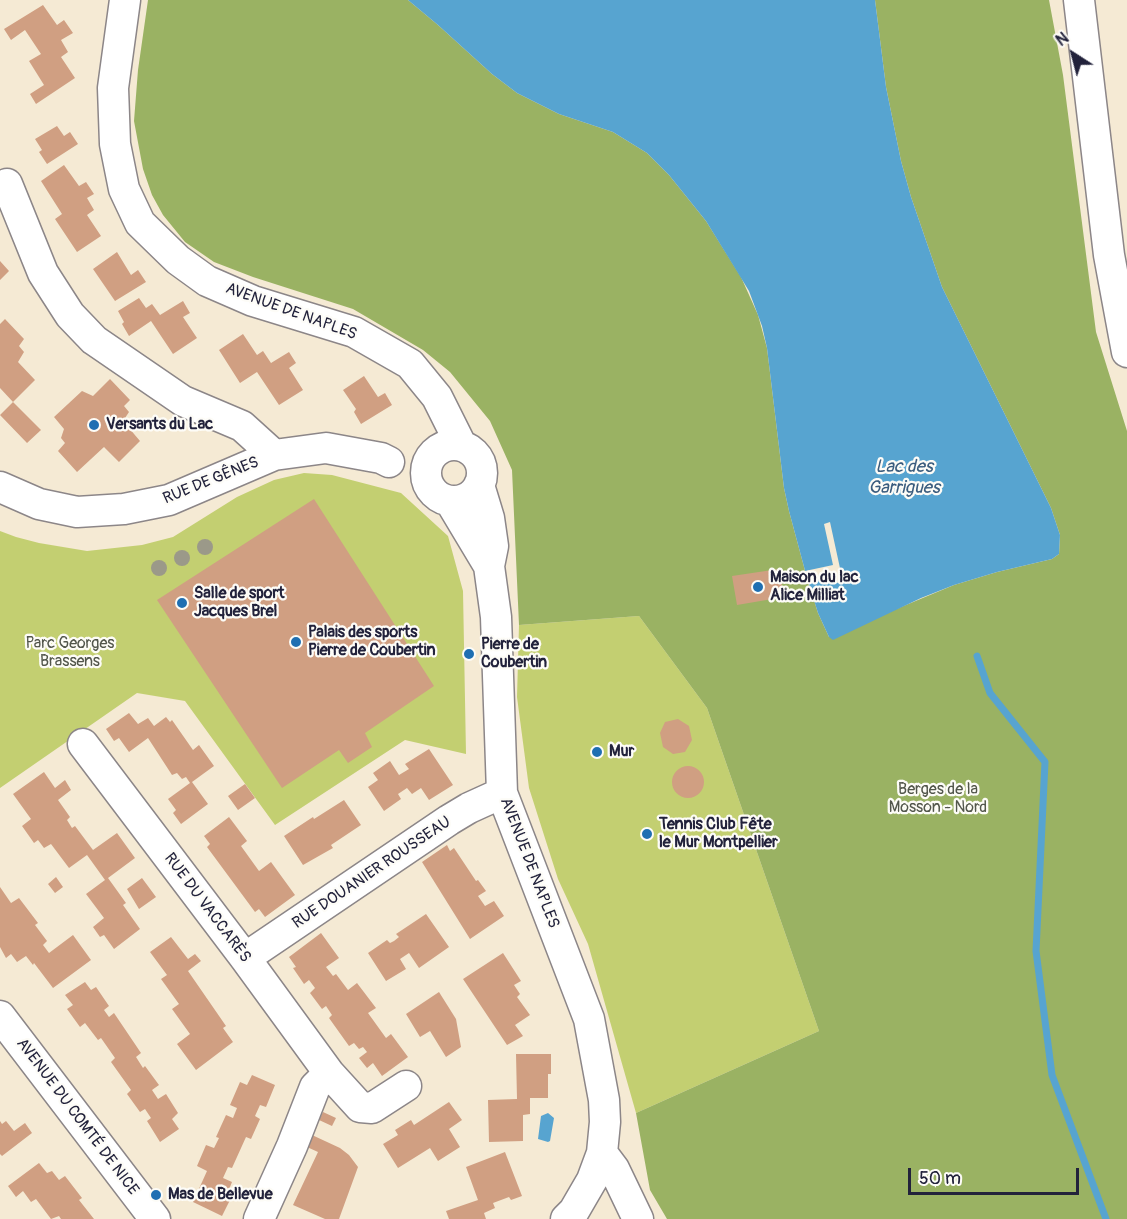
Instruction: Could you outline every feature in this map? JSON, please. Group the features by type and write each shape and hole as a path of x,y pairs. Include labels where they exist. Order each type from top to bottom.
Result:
{"street":[{"name":"AVENUE DE NAPLES","path":"125,0 113,88 115,144 124,189 140,223 178,260 207,281 253,301 354,332 410,364 437,397 447,450"},
{"path":"1078,0 1109,255 1127,352"},
{"path":"7,184 43,273 70,315 94,339 183,402 242,426 274,455"},
{"name":"RUE DE GÊNES","path":"0,487 39,504 77,512 124,509 169,500 274,455 327,448 381,458 389,462 395,474 440,493"},
{"name":"RUE DE GÊNES","path":"389,462 447,450"},
{"path":"447,450 472,451 482,468 479,485 467,498 440,493 426,476 428,463 447,450"},
{"name":"AVENUE DE NAPLES","path":"479,485 489,518 493,546 489,566 496,617 502,793 589,1019 604,1100 605,1122 602,1153"},
{"name":"AVENUE DE NAPLES","path":"440,493 489,566"},
{"name":"RUE DU VACCARÈS","path":"83,744 329,1073 360,1107 372,1108 406,1086"},
{"name":"RUE DOUANIER ROUSSEAU","path":"245,958 448,820 502,793"},
{"name":"AVENUE DU COMTÉ DE NICE","path":"0,1016 155,1219"},
{"path":"259,1219 292,1146 315,1087 329,1073"},
{"path":"566,1219 574,1211 592,1180 602,1153"},
{"path":"602,1153 614,1169 638,1219"}],"green space":[{"name":"Berges de la Mosson - Nord","path":"148,0 408,0 517,93 559,114 613,132 647,153 669,175 706,221 741,277 758,315 767,348 784,488 789,511 818,613 829,637 954,585 1052,559 1059,554 1060,535 1051,508 942,287 911,197 886,87 875,0 1049,0 1063,75 1096,332 1127,431 1127,1219 667,1219 650,1190 636,1113 819,1031 707,708 639,616 519,625 512,470 490,421 450,372 423,350 353,309 214,262 185,242 163,215 152,195 143,169 134,121 138,70"},
{"name":"Parc Georges Brassens","path":"304,473 332,475 401,493 448,536 463,591 466,754 405,740 275,825 185,701 137,693 0,788 0,531 39,543 87,551 142,545 173,537 237,497 274,480"},
{"name":"Tennis Club Fête le Mur Montpellier","path":"639,616 707,708 819,1031 636,1113 588,944 558,879 529,788 517,697 519,625"}],"water":[{"name":"Lac des Garrigues","path":"408,0 875,0 886,87 911,197 942,287 1051,508 1060,535 1059,554 1052,559 954,585 921,598 833,640 829,637 818,613 807,578 784,488 767,348 762,326 749,291 706,221 669,175 647,153 613,132 559,114 517,93"},
{"path":"548,1113 554,1118 548,1142 538,1139 541,1116"}],"pier":[{"path":"830,522 843,582 836,583 833,573 807,578 805,571 833,565 824,524"}],"building":[{"path":"43,5 57,25 64,20 73,33 61,40 68,52 61,57 75,78 36,104 30,94 44,85 29,61 41,54 25,30 11,40 4,29"},
{"path":"57,126 64,136 70,132 78,144 47,164 39,152 42,150 35,139"},
{"path":"64,165 79,186 86,182 94,194 87,198 94,210 87,215 101,236 77,252 55,219 62,214 41,181"},
{"path":"117,252 131,275 138,270 146,282 115,301 93,269"},
{"path":"0,261 9,271 0,280"},
{"path":"139,298 146,308 152,304 160,315 183,301 190,313 183,317 197,338 173,354 151,321 129,336 118,311"},
{"path":"5,319 24,339 19,346 24,352 18,362 35,380 13,402 0,388 0,324"},
{"path":"243,334 257,355 263,351 271,363 289,352 296,363 289,368 303,390 279,405 257,372 240,383 219,350"},
{"path":"364,376 378,397 385,393 392,405 361,424 354,412 356,409 343,390"},
{"name":"Versants du Lac","path":"110,379 130,400 124,406 129,412 123,421 140,441 119,462 104,447 77,472 58,451 65,443 61,438 64,429 54,417 82,391 93,396"},
{"path":"13,402 41,430 27,443 0,415"},
{"name":"Palais des sports Pierre de Coubertin","path":"314,499 434,686 365,733 372,747 348,763 339,750 282,788 157,600"},
{"name":"Maison du lac Alice Milliat","path":"779,569 784,597 737,605 732,576"},
{"path":"129,713 138,724 148,718 154,726 166,717 170,722 172,720 193,750 199,745 214,766 192,782 208,804 181,824 173,813 176,810 168,799 190,783 186,777 182,779 177,773 172,775 148,738 129,752 119,738 114,741 106,729"},
{"path":"678,719 689,726 692,740 685,752 673,754 663,747 660,733 665,722"},
{"path":"429,749 453,785 429,800 421,788 412,794 407,788 398,794 401,799 384,811 368,787 378,780 373,773 390,761 399,775 409,769 405,764"},
{"path":"688,766 699,771 704,782 699,793 688,798 677,793 672,782 677,771"},
{"path":"44,772 55,788 65,780 71,790 58,800 70,817 67,820 72,828 75,826 93,850 117,833 135,858 108,878 126,903 123,905 140,929 114,949 104,935 100,937 93,927 104,918 86,894 105,880 87,855 69,868 51,844 44,848 38,840 34,843 22,826 31,819 13,794"},
{"path":"245,784 255,798 238,810 228,796"},
{"path":"344,800 361,825 331,845 333,848 303,865 284,836"},
{"path":"229,817 247,841 241,846 259,871 271,862 295,895 265,917 259,909 255,912 207,847 210,844 204,836"},
{"path":"447,845 450,851 454,848 476,881 478,880 486,891 478,896 485,906 494,901 504,916 470,939 422,862"},
{"path":"56,877 63,887 55,893 48,884"},
{"path":"142,878 156,897 139,909 127,889"},
{"path":"0,887 11,903 19,898 38,923 35,925 47,941 43,945 49,953 73,935 91,960 53,988 26,956 17,962 11,954 6,958 0,947"},
{"path":"426,914 449,947 419,968 409,953 400,959 406,969 386,981 368,953 387,940 390,943 394,941 399,937 396,934"},
{"path":"321,933 339,958 326,967 333,976 336,974 348,990 357,983 376,1008 368,1013 386,1038 391,1034 408,1057 382,1076 373,1063 367,1068 359,1058 367,1052 363,1047 359,1049 354,1043 349,1046 329,1018 332,1015 326,1006 322,1009 310,993 315,988 309,980 304,984 293,968 296,967 289,957"},
{"path":"171,937 188,959 195,954 201,961 188,971 226,1026 223,1028 233,1042 196,1070 177,1044 190,1034 172,1009 179,1004 161,979 167,975 150,952"},
{"path":"503,953 521,981 514,985 520,994 517,997 530,1015 515,1025 523,1036 507,1045 463,979"},
{"path":"85,982 91,990 96,987 109,1006 104,1010 109,1017 114,1013 141,1053 136,1057 159,1085 152,1090 158,1099 166,1094 178,1113 172,1119 179,1129 160,1142 147,1121 151,1118 145,1109 140,1112 127,1094 131,1090 111,1062 115,1058 101,1038 98,1040 85,1023 80,1027 67,1009 73,1005 65,995"},
{"path":"439,992 456,1019 461,1047 446,1057 430,1031 420,1037 406,1014"},
{"path":"516,1054 551,1054 548,1098 530,1098 530,1114 523,1115 523,1141 489,1142 488,1100 517,1099"},
{"path":"252,1075 275,1085 266,1107 260,1105 255,1116 260,1119 251,1139 246,1137 232,1168 228,1167 223,1178 232,1182 228,1192 233,1194 222,1216 193,1202 207,1171 197,1166 206,1145 214,1148 219,1138 216,1137 226,1115 233,1118 237,1108 230,1105 240,1082 247,1085"},
{"path":"449,1102 462,1120 449,1129 460,1147 438,1161 430,1148 398,1168 383,1144 398,1135 395,1130 411,1120 414,1125"},
{"path":"323,1112 336,1118 332,1126 319,1120"},
{"path":"0,1121 2,1124 6,1121 14,1131 25,1123 32,1133 2,1156 0,1154"},
{"path":"312,1135 340,1148 358,1167 339,1219 325,1219 293,1205 318,1152 307,1147"},
{"path":"505,1152 522,1196 511,1200 509,1197 493,1203 495,1208 484,1213 486,1219 449,1219 446,1211 478,1200 466,1167"},
{"path":"39,1163 47,1173 52,1171 59,1180 65,1176 82,1198 79,1200 94,1219 61,1219 59,1216 51,1219 36,1199 31,1202 23,1191 16,1197 8,1186"}],"waterway":[{"path":"977,656 990,693 1045,762 1036,951 1052,1075 1106,1219"}],"place":[{"name":"Versants du Lac","path":"94,425"},
{"name":"Maison du lac Alice Milliat","path":"758,587"},
{"name":"Salle de sport Jacques Brel","path":"182,603"},
{"name":"Palais des sports Pierre de Coubertin","path":"296,642"},
{"name":"Pierre de Coubertin","path":"469,654"},
{"name":"Mur","path":"597,752"},
{"name":"Tennis Club Fête le Mur Montpellier","path":"647,834"},
{"name":"Mas de Bellevue","path":"156,1195"}]}
